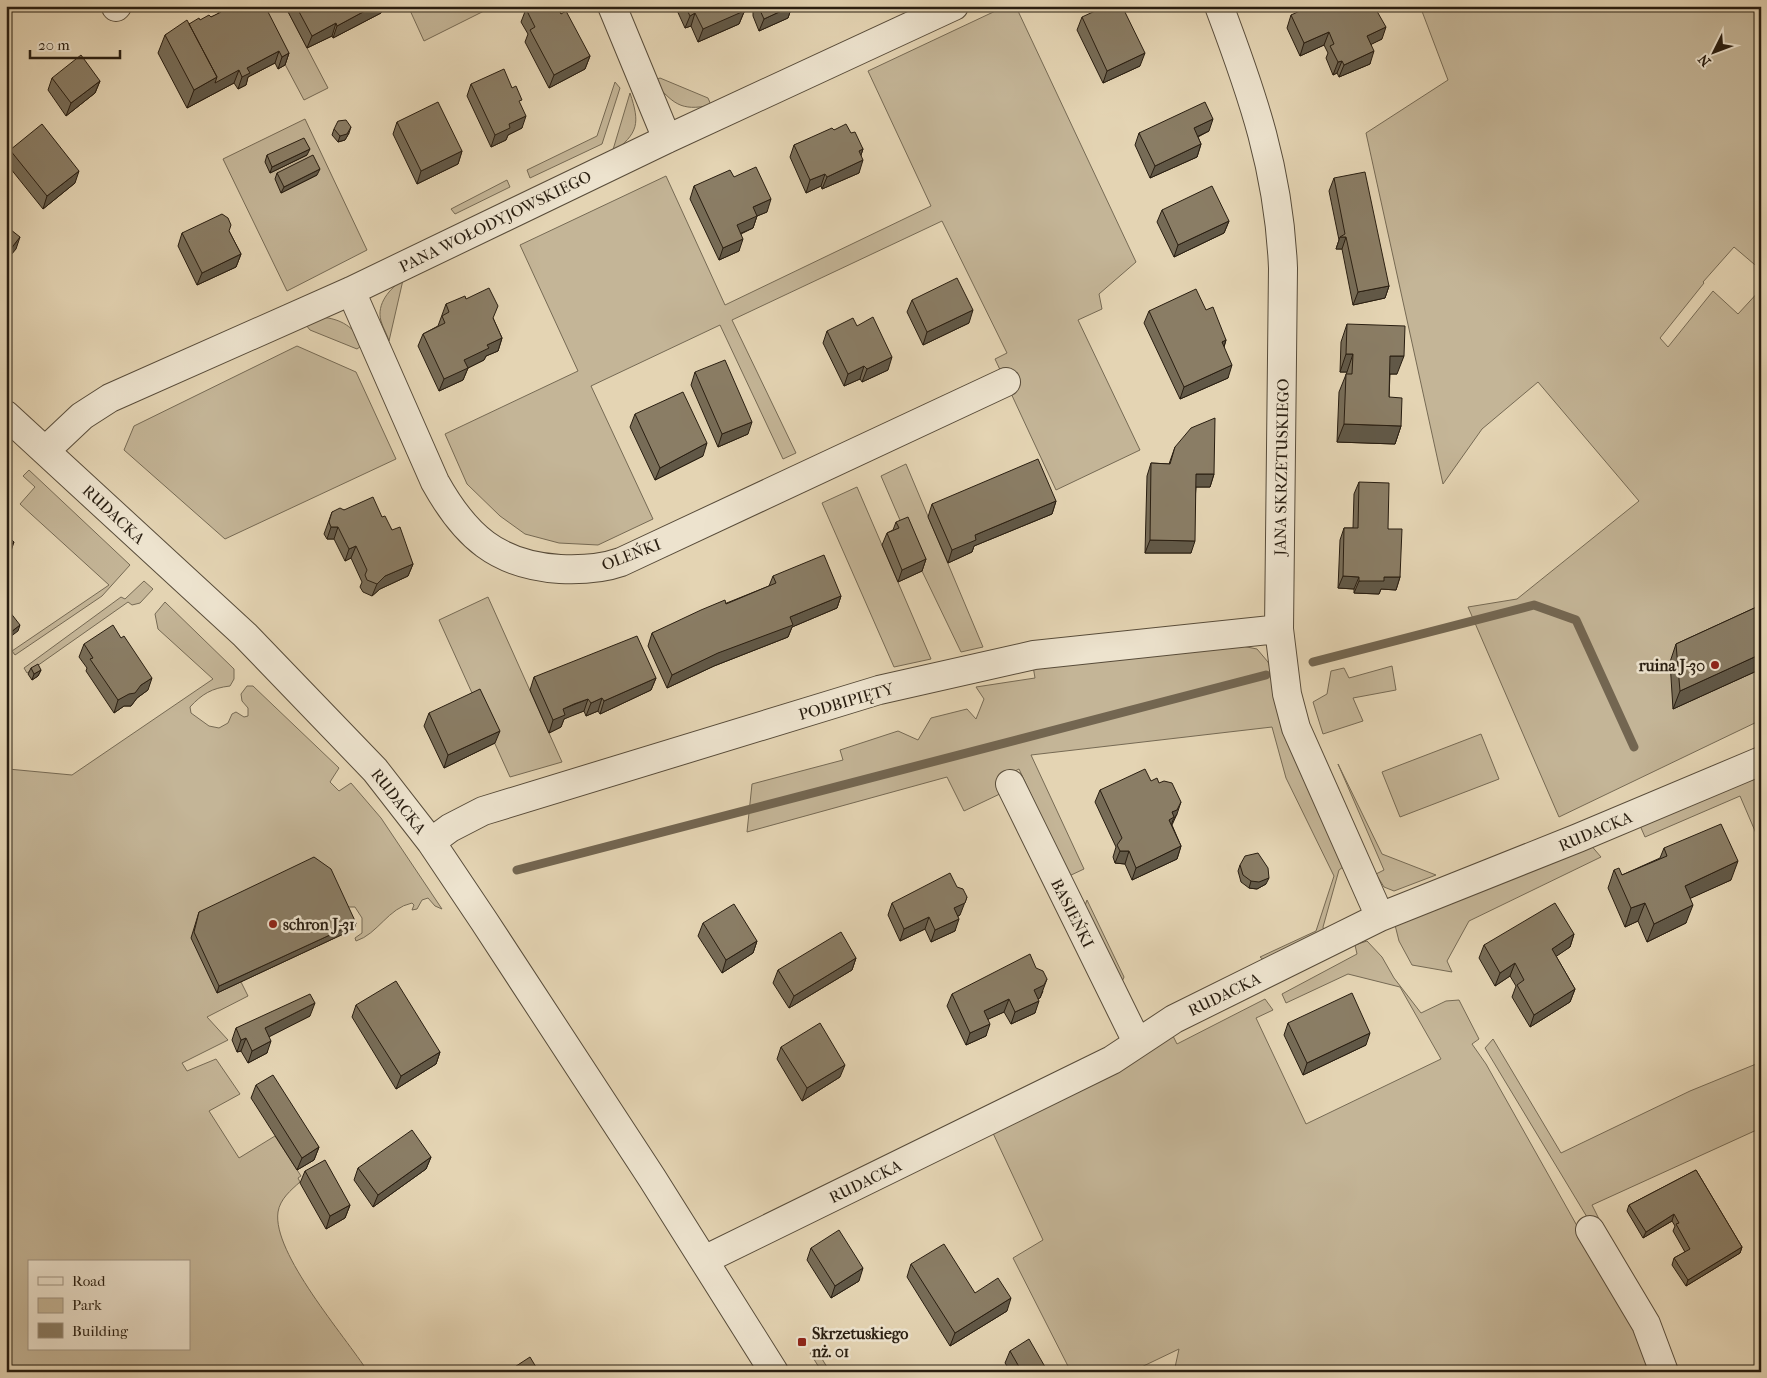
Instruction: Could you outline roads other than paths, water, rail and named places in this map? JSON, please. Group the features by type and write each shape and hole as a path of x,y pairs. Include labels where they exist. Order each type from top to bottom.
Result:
{"street":[{"path":"612,6 667,139"},
{"name":"PANA WOŁODYJOWSKIEGO","path":"46,450 82,416 106,400 351,291 667,139 954,6"},
{"name":"JANA SKRZETUSKIEGO","path":"1219,6 1260,120 1274,180 1282,240 1279,629 1287,694 1296,728 1380,917"},
{"name":"OLEŃKI","path":"351,291 435,482 457,516 482,543 502,555 525,564 552,568 594,569 621,562 1006,382"},
{"name":"RUDACKA","path":"6,415 252,642 375,770 431,842 704,1260 774,1372"},
{"name":"PODBIPIĘTY","path":"431,842 450,828 483,811 880,690 1034,655 1279,629"},
{"name":"RUDACKA","path":"704,1260 1112,1060 1174,1019 1380,917 1578,838 1761,761"},
{"name":"BASIEŃKI","path":"1010,784 1137,1042"},
{"path":"1590,1230 1646,1324 1664,1372"}],"waterway":[{"path":"1313,662 1534,605 1576,620 1634,747"},
{"path":"517,870 1266,675"}],"place":[{"name":"ruina J-30","path":"1715,665"},
{"name":"schron J-31","path":"273,924"},
{"name":"Skrzetuskiego nż. 01","path":"802,1342"}]}
